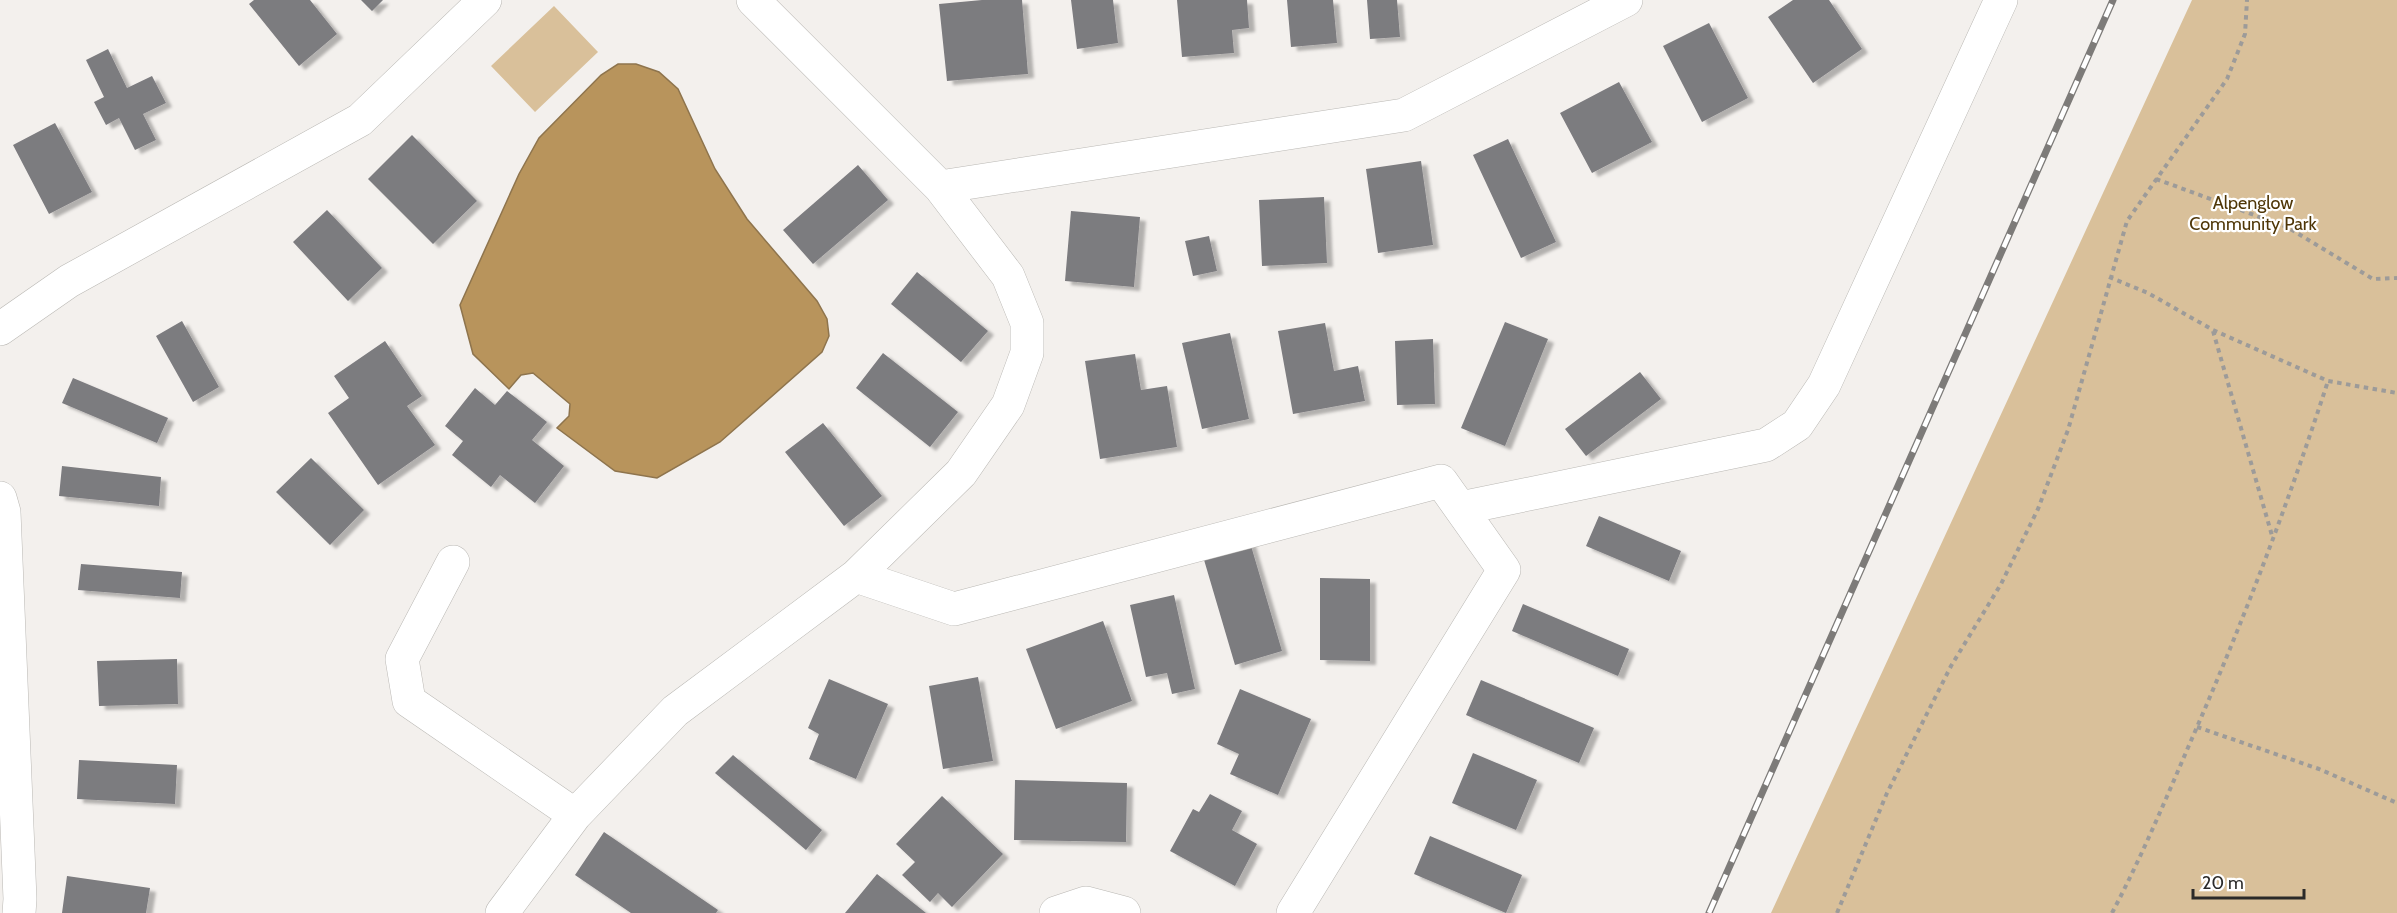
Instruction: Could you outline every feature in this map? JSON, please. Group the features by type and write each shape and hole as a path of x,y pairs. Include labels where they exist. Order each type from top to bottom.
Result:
{"lane":[{"path":"0,329 69,281 360,120 485,0"},
{"path":"502,913 575,815 675,711 856,576 961,473 1008,405 1027,353 1027,322 1008,276 940,186 753,0"},
{"path":"940,186 1404,116 1626,0"},
{"path":"1461,508 1766,445 1797,425 1824,385 2001,0"},
{"path":"856,576 954,609 1441,481 1504,570 1293,913"},
{"path":"0,498 3,512 4,639 19,913"},
{"path":"453,562 402,659 409,700 575,815"},
{"path":"1056,913 1086,903 1124,913"}],"path":[{"path":"1837,913 1887,793 1951,666 2001,584 2038,509 2067,430 2127,221 2227,79 2245,33 2247,0"},
{"path":"2156,179 2287,227 2373,279 2397,278"},
{"path":"2109,278 2148,293 2213,330 2328,381 2397,393"},
{"path":"2213,330 2273,539"},
{"path":"2112,913 2137,866 2198,727 2291,495 2328,381"},
{"path":"2198,727 2319,769 2397,803"}],"green space":[{"name":"Alpenglow Community Park","path":"2192,0 2397,0 2397,913 1771,913"},
{"path":"554,6 598,52 535,112 491,66"}],"shaded area":[{"path":"618,64 636,64 659,72 678,89 715,169 747,219 817,301 827,319 829,336 822,352 720,442 657,478 615,471 557,428 569,416 570,404 533,373 521,375 509,389 473,354 460,305 519,174 539,138 601,75"}],"building":[{"path":"254,0 310,0 337,34 299,66 249,4"},
{"path":"361,0 383,0 372,11"},
{"path":"982,0 1022,0 1028,74 947,81 939,4"},
{"path":"1071,0 1113,0 1118,43 1077,49"},
{"path":"1177,0 1247,0 1249,28 1232,30 1234,53 1182,57"},
{"path":"1287,0 1333,0 1337,43 1291,47"},
{"path":"1367,0 1397,0 1400,37 1370,39"},
{"path":"1793,0 1829,0 1862,49 1813,83 1768,17"},
{"path":"1709,23 1748,98 1702,122 1663,46"},
{"path":"108,49 127,88 152,76 166,103 143,114 156,140 135,150 119,118 106,125 94,102 104,97 86,60"},
{"path":"1619,82 1652,142 1592,173 1560,113"},
{"path":"55,123 92,192 49,214 13,145"},
{"path":"412,135 477,201 433,244 368,179"},
{"path":"1508,139 1556,242 1521,258 1473,155"},
{"path":"1421,161 1433,245 1378,253 1366,169"},
{"path":"858,165 888,200 813,264 783,230"},
{"path":"1324,197 1327,263 1262,266 1259,200"},
{"path":"327,210 382,268 348,301 293,242"},
{"path":"1071,211 1140,217 1134,287 1065,281"},
{"path":"1209,236 1217,271 1193,276 1185,241"},
{"path":"917,272 988,331 961,362 891,304"},
{"path":"182,321 219,387 193,402 156,336"},
{"path":"1505,322 1548,339 1505,446 1461,428"},
{"path":"1325,323 1334,371 1358,366 1365,401 1293,414 1278,331"},
{"path":"1230,333 1249,419 1202,429 1182,343"},
{"path":"1433,339 1435,404 1397,405 1395,341"},
{"path":"385,341 422,396 407,406 435,445 378,485 328,413 349,398 334,376"},
{"path":"883,353 958,412 930,447 856,388"},
{"path":"1135,354 1141,390 1167,386 1177,447 1100,459 1085,361"},
{"path":"1640,372 1661,399 1586,456 1565,429"},
{"path":"73,378 168,418 157,443 62,403"},
{"path":"475,388 495,405 507,391 547,422 532,440 564,466 535,503 500,475 491,487 452,455 463,441 445,426"},
{"path":"823,423 882,496 844,526 785,452"},
{"path":"311,458 364,510 330,545 276,492"},
{"path":"62,466 161,477 159,506 59,496"},
{"path":"1599,516 1681,551 1669,581 1586,546"},
{"path":"1249,539 1282,651 1235,665 1202,553"},
{"path":"81,564 182,572 180,598 78,590"},
{"path":"1320,578 1370,579 1370,661 1320,660"},
{"path":"1174,595 1195,689 1172,694 1167,673 1146,677 1130,605"},
{"path":"1523,604 1629,649 1618,676 1512,631"},
{"path":"1103,621 1132,701 1056,729 1026,649"},
{"path":"177,659 178,704 99,706 97,661"},
{"path":"978,677 993,761 943,769 929,686"},
{"path":"829,679 888,704 856,779 809,759 819,734 808,728"},
{"path":"1481,680 1594,728 1579,763 1466,715"},
{"path":"1240,689 1311,719 1278,795 1230,774 1239,754 1217,744"},
{"path":"1473,753 1537,780 1516,830 1452,803"},
{"path":"733,755 822,830 806,850 715,773"},
{"path":"79,760 177,765 175,804 77,799"},
{"path":"1015,780 1127,783 1126,842 1014,840"},
{"path":"1210,794 1242,811 1232,830 1257,844 1235,886 1170,851 1193,809 1199,812"},
{"path":"942,796 1003,854 952,907 938,893 930,902 902,875 915,862 896,844"},
{"path":"604,832 718,910 716,913 631,913 575,875"},
{"path":"1430,836 1522,875 1506,913 1414,874"},
{"path":"877,874 926,913 845,913"},
{"path":"67,876 150,888 146,913 62,913"}],"railway":[{"path":"1709,913 2113,0"}]}
